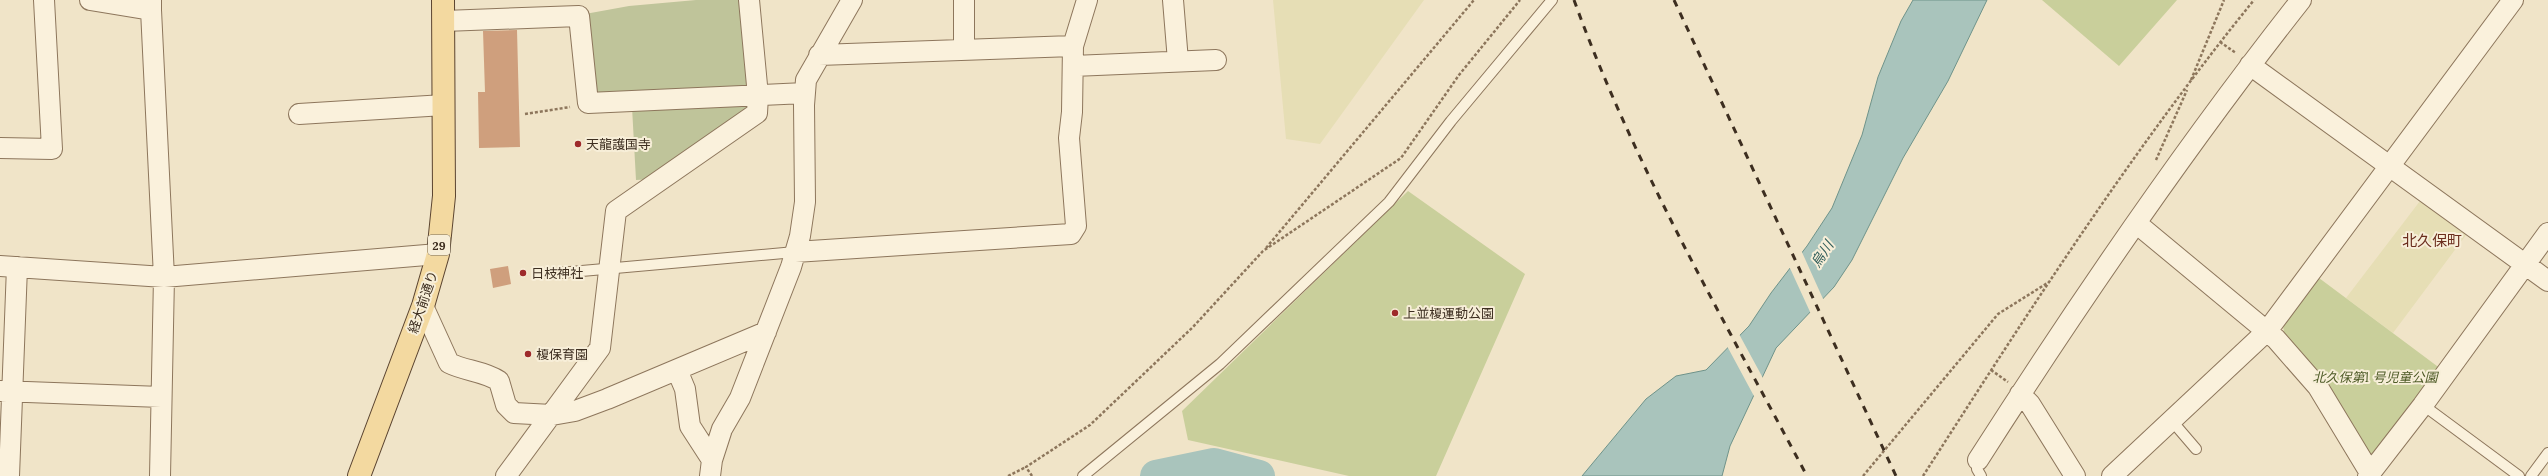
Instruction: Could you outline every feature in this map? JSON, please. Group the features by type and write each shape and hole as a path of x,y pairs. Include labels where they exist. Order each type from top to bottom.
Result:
{"main road":[{"name":"経大前通り","path":"359,476 423,306 438,254 444,196 443,10"}],"street":[{"path":"0,148 52,150 44,0"},
{"path":"90,0 151,5 164,277 160,476"},
{"path":"506,476 600,348 608,269 616,211 757,113 758,96 749,0"},
{"path":"709,472 722,429 740,398 795,252 805,202 806,80 852,0"},
{"path":"964,0 964,50"},
{"path":"795,252 1071,234 1076,226 1069,138 1072,112 1073,46 1087,0"},
{"path":"1173,0 1178,61"},
{"path":"1979,468 2015,388 2136,223 2246,61 2301,0"},
{"path":"2112,476 2267,331 2513,0"},
{"path":"443,10 579,16 588,103 805,93"},
{"path":"819,55 1073,46"},
{"path":"1072,66 1216,60"},
{"path":"2246,61 2548,281"},
{"path":"299,114 444,105"},
{"path":"2136,223 2267,331 2318,387 2369,475 2423,405 2548,233"},
{"path":"9,476 7,392 9,266 164,277 438,254"},
{"path":"423,306 441,350 449,363 460,369 490,375 499,381 506,405 514,413 552,415 574,411 607,400 766,332"},
{"path":"677,370 685,389 690,426 709,472"},
{"path":"2015,388 2030,404 2075,476"},
{"path":"7,392 161,397"}],"lane":[{"path":"1082,476 1220,364 1389,202 1456,115 1552,0"},
{"path":"548,274 795,252"},
{"path":"2423,405 2519,476"},
{"path":"2172,421 2196,449"},
{"path":"2531,476 2548,453"}],"path":[{"path":"1008,476 1026,467 1090,425 1193,327 1263,251 1474,0"},
{"path":"1263,251 1401,158 1459,75 1520,0"},
{"path":"2155,162 2224,0"},
{"path":"1923,476 1991,370 2118,181 2220,42 2254,0"},
{"path":"2220,42 2246,61"},
{"path":"525,114 578,105"},
{"path":"1863,476 1998,314 2051,280"},
{"path":"1991,370 2015,388"},
{"path":"1026,467 1032,476"}],"shaded area":[{"path":"1273,0 1424,0 1320,144 1286,139"},
{"path":"2420,201 2466,235 2393,333 2346,298"}],"green space":[{"path":"696,0 743,0 750,91 594,95 585,14 629,6"},
{"path":"2042,0 2177,0 2119,66"},
{"path":"751,100 750,109 653,179 636,180 632,107"},
{"name":"上並榎運動公園","path":"1408,191 1525,274 1436,476 1349,476 1188,440 1182,411"},
{"name":"北久保第1 号児童公園","path":"2319,278 2441,369 2376,456 2366,453 2285,337 2283,326"}],"water":[{"name":"烏川","path":"1913,0 1987,0 1948,81 1903,158 1852,260 1834,287 1776,348 1730,446 1722,476 1582,476 1646,399 1676,376 1706,370 1749,326 1771,293 1807,246 1832,208 1862,135 1878,77 1901,21"}],"pier":[{"path":"1801,250 1824,301 1811,314 1789,266"},
{"path":"1739,334 1764,380 1755,398 1727,346"}],"building":[{"path":"517,30 520,147 479,148 478,92 485,92 483,31"},
{"path":"508,266 511,284 493,288 490,269"}],"waterway":[{"path":"1156,476 1214,464 1259,476"}],"railway":[{"path":"1574,0 1598,62 1652,182 1713,301 1807,476"},
{"path":"1674,0 1896,476"}],"place":[{"name":"天龍護国寺","path":"578,144"},
{"name":"日枝神社","path":"523,273"},
{"name":"上並榎運動公園","path":"1395,313"},
{"name":"榎保育園","path":"528,354"}],"district":[{"name":"北久保町","path":"2432,240"}]}
